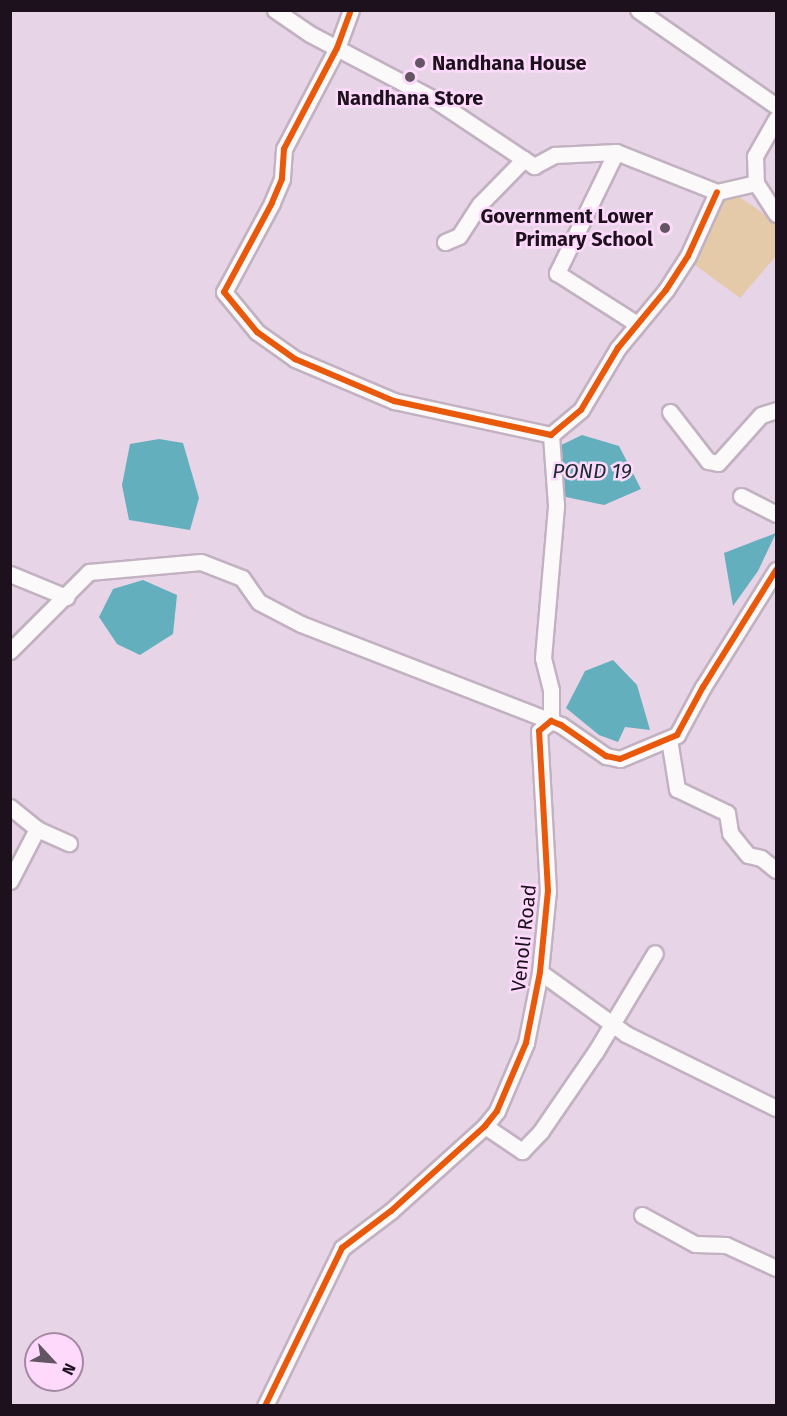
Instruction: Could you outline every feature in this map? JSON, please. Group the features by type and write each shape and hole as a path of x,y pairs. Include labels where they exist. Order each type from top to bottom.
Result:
{"street":[{"path":"274,10 337,48 432,99 534,166 555,155 616,152 717,192 756,183"},
{"path":"351,10 337,48 285,149 282,179 272,203 224,292 257,332 295,359 394,401 551,435"},
{"path":"638,10 777,106"},
{"path":"777,118 755,156 756,183 777,214"},
{"path":"616,152 557,273 637,324"},
{"path":"445,242 459,236 480,204 524,159"},
{"path":"551,435 581,410 614,354 688,256 717,192"},
{"path":"670,412 708,461 718,463 761,415 777,410"},
{"path":"550,721 551,690 543,658 556,506 551,435"},
{"path":"741,496 777,513"},
{"path":"10,651 90,572 201,562 242,578 259,602 301,624 550,721 606,756 620,759 677,735 703,687 777,570"},
{"path":"10,574 66,597"},
{"name":"Venoli Road","path":"265,1406 342,1248 399,1205 485,1126 497,1111 526,1043 540,972 548,891 539,731 550,721"},
{"path":"669,739 677,789 727,813 730,833 748,855 761,858 777,870"},
{"path":"10,807 37,829 69,843"},
{"path":"10,881 37,829"},
{"path":"485,1126 522,1151 541,1131 613,1023 655,954"},
{"path":"540,972 613,1023 777,1108"},
{"path":"642,1215 695,1244 726,1245 777,1268"}],"shaded area":[{"path":"722,195 738,196 776,222 776,256 740,298 691,262"}],"water":[{"name":"POND 19","path":"582,435 619,446 641,489 604,505 561,496 557,447"},
{"path":"159,439 183,443 199,498 190,530 129,520 122,485 130,444"},
{"path":"776,533 758,571 733,606 724,553"},
{"path":"143,580 177,595 173,634 140,655 117,644 99,617 113,589"},
{"path":"613,660 637,685 650,730 625,727 618,742 599,735 566,708 585,671"}],"cycle path":[{"path":"351,10 337,48 284,149 282,179 272,203 224,292 257,332 295,359 394,401 551,435 581,410 618,348 666,290 688,256 717,192"},
{"path":"265,1406 342,1248 391,1211 485,1126 497,1111 526,1043 540,972 548,891 539,731 551,721 561,725 606,756 620,759 677,735 703,687 776,570"}],"place":[{"name":"Nandhana House","path":"420,63"},
{"name":"Nandhana Store","path":"410,77"},
{"name":"Government Lower Primary School","path":"665,228"}]}
